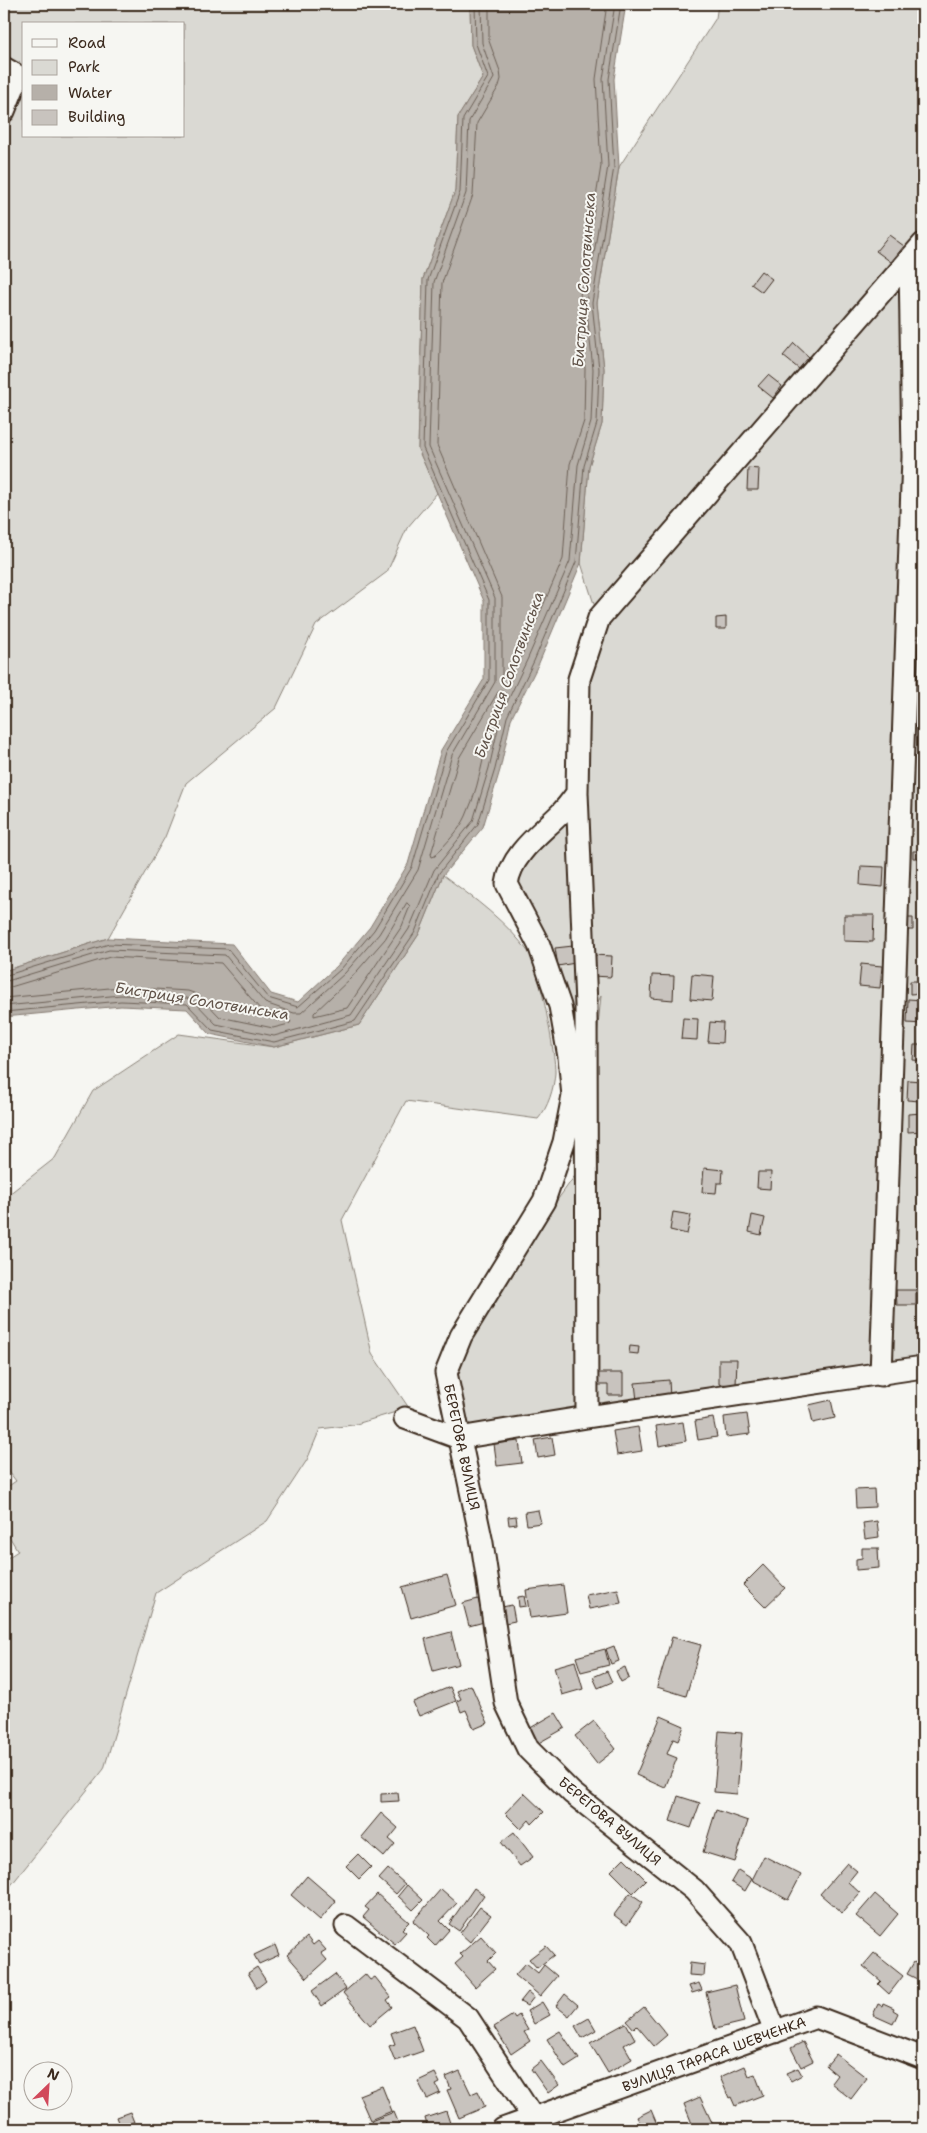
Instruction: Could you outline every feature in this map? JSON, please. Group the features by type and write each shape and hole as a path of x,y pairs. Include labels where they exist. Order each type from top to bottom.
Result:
{"street":[{"path":"4,68 18,76 4,111"},
{"path":"588,1417 586,1005 577,793 579,679 599,618 923,244"},
{"path":"880,1375 913,457 910,261"},
{"name":"БЕРЕГОВА ВУЛИЦЯ","path":"577,793 562,812 527,846 513,863 508,874 507,884 538,945 560,1006 569,1057 573,1096 564,1142 544,1201 461,1336 446,1372 482,1543 506,1703 528,1748 572,1793 694,1890 741,1943 775,2032"},
{"path":"405,1418 459,1438 923,1367"},
{"path":"346,1926 468,2018 534,2119"},
{"name":"ВУЛИЦЯ ТАРАСА ШЕВЧЕНКА","path":"504,2129 816,2017 923,2058"}],"green space":[{"path":"4,4 470,4 471,45 483,77 458,117 455,191 423,279 418,449 437,493 407,528 387,572 316,625 276,708 186,783 165,837 108,938 4,971"},
{"path":"718,4 923,4 923,1362 461,1432 449,1372 527,1242 592,1152 593,1077 601,996 577,1043 569,1003 545,932 527,911 514,884 527,851 565,814 580,692 600,623 581,563 589,466 602,424 604,369 597,303 619,167 716,18"},
{"path":"443,875 501,921 521,942 534,962 550,1031 555,1064 553,1085 548,1104 538,1119 406,1101 342,1220 372,1354 409,1408 353,1425 320,1429 307,1460 267,1521 156,1593 104,1769 4,1894 4,1560 18,1551 4,1528 4,1489 16,1481 4,1465 4,1198 55,1158 93,1091 179,1034 274,1047 359,1025 419,934"}],"water":[{"name":"Бистриця Солотвинська","path":"470,4 626,4 614,79 619,167 597,303 604,369 602,424 589,466 581,563 539,663 511,719 500,770 483,827 443,875 419,934 359,1025 274,1047 210,1034 187,1009 121,1006 4,1017 4,971 108,938 232,944 271,994 298,1002 337,966 370,927 408,864 441,750 484,679 484,601 418,449 423,279 455,191 458,117 483,77 471,45"}],"building":[{"path":"889,235 904,246 891,262 876,251"},
{"path":"761,271 772,279 762,292 751,284"},
{"path":"794,343 809,357 799,369 783,356"},
{"path":"768,375 782,386 773,398 758,386"},
{"path":"748,468 759,469 758,490 747,490"},
{"path":"726,617 726,629 716,629 716,618"},
{"path":"913,851 923,851 923,858 913,858"},
{"path":"861,866 884,867 883,887 860,885"},
{"path":"844,915 874,915 873,942 844,941"},
{"path":"907,918 913,918 913,930 906,930"},
{"path":"573,946 575,963 558,966 555,948"},
{"path":"592,955 612,956 611,977 592,976"},
{"path":"861,964 882,966 880,988 859,986"},
{"path":"692,974 714,976 712,1001 690,999"},
{"path":"652,975 674,976 673,1000 651,998"},
{"path":"910,981 923,981 923,993 910,994"},
{"path":"908,999 923,1000 923,1024 907,1023"},
{"path":"683,1018 698,1019 697,1040 681,1039"},
{"path":"710,1022 723,1023 722,1043 708,1042"},
{"path":"914,1045 923,1045 923,1061 913,1060"},
{"path":"908,1080 921,1081 920,1101 907,1100"},
{"path":"923,1113 923,1131 908,1132 908,1114"},
{"path":"704,1168 723,1170 722,1183 717,1183 716,1193 702,1192"},
{"path":"758,1172 771,1172 770,1189 757,1188"},
{"path":"673,1212 691,1215 687,1234 670,1230"},
{"path":"752,1215 765,1218 761,1235 749,1232"},
{"path":"896,1290 916,1290 916,1305 897,1305"},
{"path":"630,1346 639,1347 638,1354 629,1353"},
{"path":"719,1359 737,1359 736,1385 719,1384"},
{"path":"593,1373 623,1373 623,1395 608,1395 608,1385 594,1385"},
{"path":"669,1380 670,1398 637,1401 635,1383"},
{"path":"831,1400 835,1418 813,1423 809,1405"},
{"path":"747,1414 750,1434 726,1437 724,1417"},
{"path":"713,1418 717,1437 698,1440 695,1421"},
{"path":"683,1422 686,1441 659,1446 656,1426"},
{"path":"638,1427 642,1451 617,1455 613,1431"},
{"path":"552,1437 555,1455 538,1458 535,1440"},
{"path":"519,1441 522,1463 497,1466 494,1444"},
{"path":"874,1489 875,1507 856,1508 855,1490"},
{"path":"538,1510 541,1523 527,1525 525,1512"},
{"path":"516,1516 517,1524 509,1525 508,1517"},
{"path":"877,1521 879,1537 865,1539 863,1523"},
{"path":"862,1548 878,1548 879,1568 856,1570 856,1559 862,1558"},
{"path":"763,1565 785,1588 765,1607 743,1585"},
{"path":"447,1575 456,1605 411,1618 402,1587"},
{"path":"563,1585 567,1613 530,1618 526,1590"},
{"path":"618,1589 621,1603 589,1609 586,1595"},
{"path":"524,1596 526,1606 519,1607 518,1597"},
{"path":"478,1599 484,1622 469,1626 463,1603"},
{"path":"512,1605 515,1621 505,1623 502,1607"},
{"path":"451,1632 459,1664 433,1671 425,1639"},
{"path":"672,1637 701,1645 686,1696 657,1687"},
{"path":"614,1646 619,1661 611,1664 606,1649"},
{"path":"605,1649 609,1665 581,1672 576,1657"},
{"path":"575,1661 583,1689 562,1695 554,1667"},
{"path":"625,1667 629,1678 621,1682 616,1671"},
{"path":"607,1671 612,1682 598,1688 593,1677"},
{"path":"471,1685 488,1723 474,1729 466,1710 461,1712 457,1701 461,1699 457,1691"},
{"path":"450,1687 456,1701 419,1716 413,1702"},
{"path":"556,1713 565,1728 535,1745 527,1730"},
{"path":"661,1716 684,1726 678,1741 673,1739 667,1754 677,1758 665,1788 636,1775"},
{"path":"594,1721 616,1749 597,1764 575,1736"},
{"path":"719,1731 742,1733 737,1794 714,1792"},
{"path":"398,1793 399,1801 381,1802 381,1794"},
{"path":"524,1793 544,1812 532,1824 529,1820 521,1829 505,1813"},
{"path":"678,1796 700,1803 691,1828 670,1821"},
{"path":"716,1810 748,1821 735,1862 703,1852"},
{"path":"381,1813 398,1828 389,1839 395,1844 384,1857 361,1837"},
{"path":"514,1832 533,1857 520,1866 501,1842"},
{"path":"358,1854 371,1867 359,1879 346,1866"},
{"path":"764,1856 801,1875 788,1900 752,1880"},
{"path":"624,1858 646,1880 633,1893 611,1871"},
{"path":"847,1863 857,1871 848,1882 860,1893 842,1913 820,1894"},
{"path":"388,1869 405,1884 396,1894 379,1879"},
{"path":"738,1870 752,1879 745,1891 731,1882"},
{"path":"307,1876 336,1901 320,1920 291,1895"},
{"path":"407,1885 423,1900 413,1910 398,1896"},
{"path":"474,1888 484,1895 459,1931 449,1924"},
{"path":"441,1889 457,1903 440,1921 449,1930 435,1946 427,1938 429,1936 413,1921"},
{"path":"630,1893 643,1902 627,1925 614,1915"},
{"path":"377,1894 409,1922 402,1929 406,1932 395,1944 363,1917 369,1910 365,1907"},
{"path":"875,1894 898,1914 880,1936 856,1916"},
{"path":"480,1907 491,1915 470,1942 460,1933"},
{"path":"481,1936 496,1953 488,1961 495,1969 475,1987 455,1964 463,1957 460,1954"},
{"path":"307,1937 313,1945 318,1941 326,1950 321,1953 327,1960 307,1978 287,1955"},
{"path":"275,1945 279,1955 259,1964 254,1955"},
{"path":"546,1946 554,1955 537,1968 529,1959"},
{"path":"874,1953 903,1976 889,1994 878,1984 881,1981 863,1966"},
{"path":"914,1962 923,1967 923,1974 919,1980 907,1974"},
{"path":"526,1963 538,1973 544,1965 557,1976 540,1996 515,1975"},
{"path":"690,1963 705,1965 704,1976 689,1975"},
{"path":"257,1967 266,1981 257,1988 248,1973"},
{"path":"335,1974 346,1989 322,2006 312,1991"},
{"path":"365,1974 370,1980 375,1977 391,1997 387,2000 392,2007 370,2025 343,1993"},
{"path":"699,1983 702,1990 692,1993 689,1986"},
{"path":"735,1985 744,2022 715,2029 706,1992"},
{"path":"528,1992 534,1997 527,2006 520,2002"},
{"path":"565,1994 578,2005 569,2016 556,2006"},
{"path":"542,2002 550,2015 534,2024 527,2011"},
{"path":"883,2003 894,2008 893,2010 898,2013 893,2024 873,2015 878,2004 882,2006"},
{"path":"644,2007 667,2035 654,2046 637,2026 634,2029 627,2021"},
{"path":"513,2015 515,2018 519,2015 528,2030 524,2032 530,2041 511,2054 494,2027"},
{"path":"589,2018 596,2030 582,2038 575,2026"},
{"path":"626,2023 635,2039 624,2045 632,2059 608,2073 590,2043"},
{"path":"413,2025 423,2051 395,2061 389,2046 395,2044 391,2033"},
{"path":"560,2031 579,2059 565,2068 547,2039"},
{"path":"803,2042 813,2061 801,2067 791,2048"},
{"path":"836,2054 867,2078 851,2099 831,2083 837,2075 826,2066"},
{"path":"541,2061 559,2085 548,2093 531,2069"},
{"path":"745,2066 749,2076 755,2074 763,2095 735,2106 731,2097 729,2098 720,2077"},
{"path":"798,2068 802,2075 791,2081 786,2073"},
{"path":"460,2071 471,2094 478,2091 485,2107 459,2118 447,2090 451,2089 446,2077"},
{"path":"435,2073 440,2083 436,2085 440,2093 427,2099 418,2081"},
{"path":"382,2086 392,2111 370,2120 359,2095"},
{"path":"700,2097 715,2129 687,2128 693,2126 684,2104"},
{"path":"651,2110 659,2129 643,2129 637,2117"},
{"path":"446,2111 452,2129 428,2129 425,2118"},
{"path":"130,2112 134,2122 120,2127 116,2117"},
{"path":"394,2112 401,2129 374,2129 371,2121"},
{"path":"585,2122 588,2129 570,2129 570,2128"}]}
